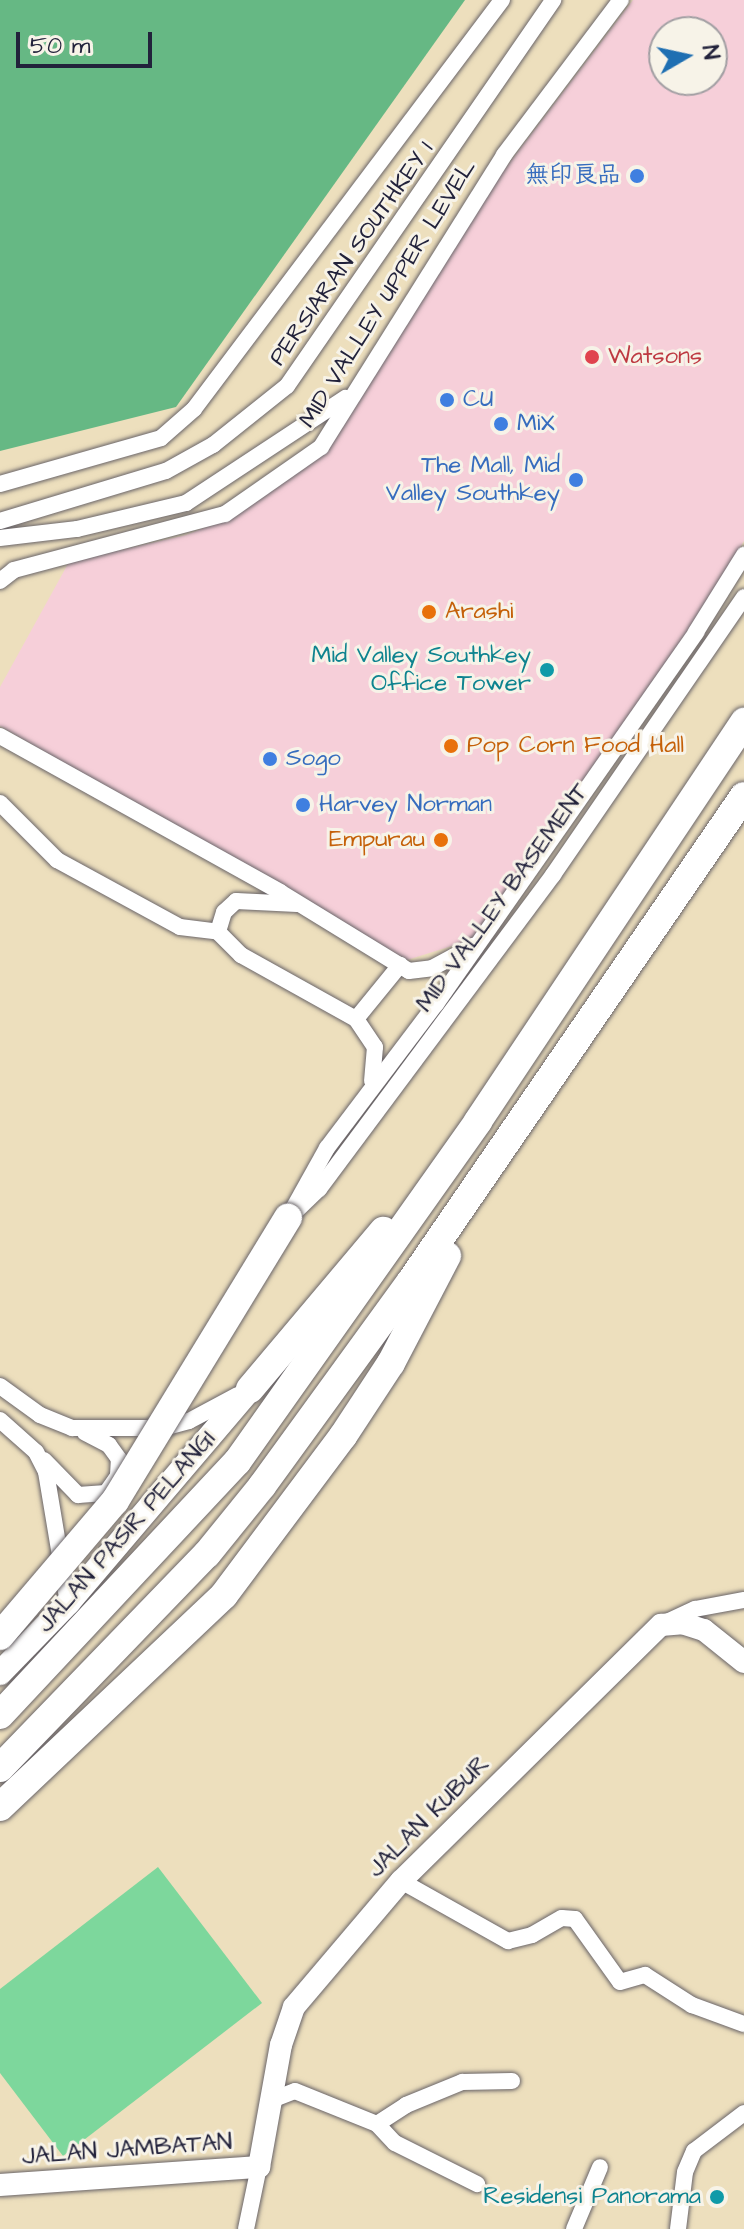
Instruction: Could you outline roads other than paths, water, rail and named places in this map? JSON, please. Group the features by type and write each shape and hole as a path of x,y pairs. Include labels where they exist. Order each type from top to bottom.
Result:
{"highway":[{"path":"0,1715 237,1462 478,1121 744,722"},
{"path":"0,1768 207,1554 411,1281 744,796"},
{"path":"250,1389 478,1121"},
{"path":"0,1807 224,1595 391,1363 512,1131"},
{"path":"0,1636 115,1501 288,1218"}],"main road":[{"name":"JALAN PASIR PELANGI","path":"0,1673 68,1603 250,1389"}],"street":[{"name":"PERSIARAN SOUTHKEY 1","path":"0,484 161,438 194,409 502,0"},
{"name":"PERSIARAN SOUTHKEY 1","path":"0,521 166,471 213,445 287,386 553,0"},
{"name":"MID VALLEY UPPER LEVEL","path":"0,581 39,563 172,532 225,514 321,447 350,395 504,155 621,0"},
{"path":"0,538 77,529 186,503 350,395"},
{"path":"288,1218 327,1148 370,1087 436,1004 696,632 744,555"},
{"name":"MID VALLEY BASEMENT","path":"288,1218 319,1189 553,875 744,597"},
{"path":"0,736 299,904 400,965 421,972 476,944"},
{"path":"0,803 57,860 180,927 218,932 241,955 356,1019 375,1047 370,1087"},
{"path":"218,932 224,912 236,901 299,904"},
{"path":"356,1019 400,965"},
{"path":"0,1386 40,1415 101,1439 117,1453 118,1476 106,1493 78,1495 0,1420"},
{"path":"72,1428 163,1428 189,1421 250,1389"},
{"path":"36,1452 51,1491 68,1603"},
{"path":"661,1625 695,1609 744,1600"},
{"path":"661,1625 682,1623 704,1630 744,1662"},
{"name":"JALAN KUBUR","path":"259,2167 274,2099 281,2045 294,2007 401,1881 661,1625"},
{"path":"401,1881 508,1941 532,1935 562,1918 575,1919 620,1982 645,1975 692,2005 744,2024"},
{"path":"377,2124 406,2105 462,2082 512,2081"},
{"path":"274,2099 295,2091 377,2124 395,2143 477,2184"},
{"path":"678,2229 685,2172 694,2151 744,2113"},
{"path":"246,2229 259,2167"},
{"name":"JALAN JAMBATAN","path":"0,2185 259,2167"},
{"path":"574,2229 600,2167"}],"place":[{"name":"無印良品","path":"637,176"},
{"name":"Watsons","path":"592,357"},
{"name":"CU","path":"447,400"},
{"name":"MiX","path":"501,424"},
{"name":"The Mall, Mid Valley Southkey","path":"576,480"},
{"name":"Arashi","path":"429,612"},
{"name":"Mid Valley Southkey Office Tower","path":"547,670"},
{"name":"Pop Corn Food Hall","path":"451,746"},
{"name":"Sogo","path":"270,759"},
{"name":"Harvey Norman","path":"303,805"},
{"name":"Empurau","path":"441,840"},
{"name":"Residensi Panorama","path":"717,2197"}]}
